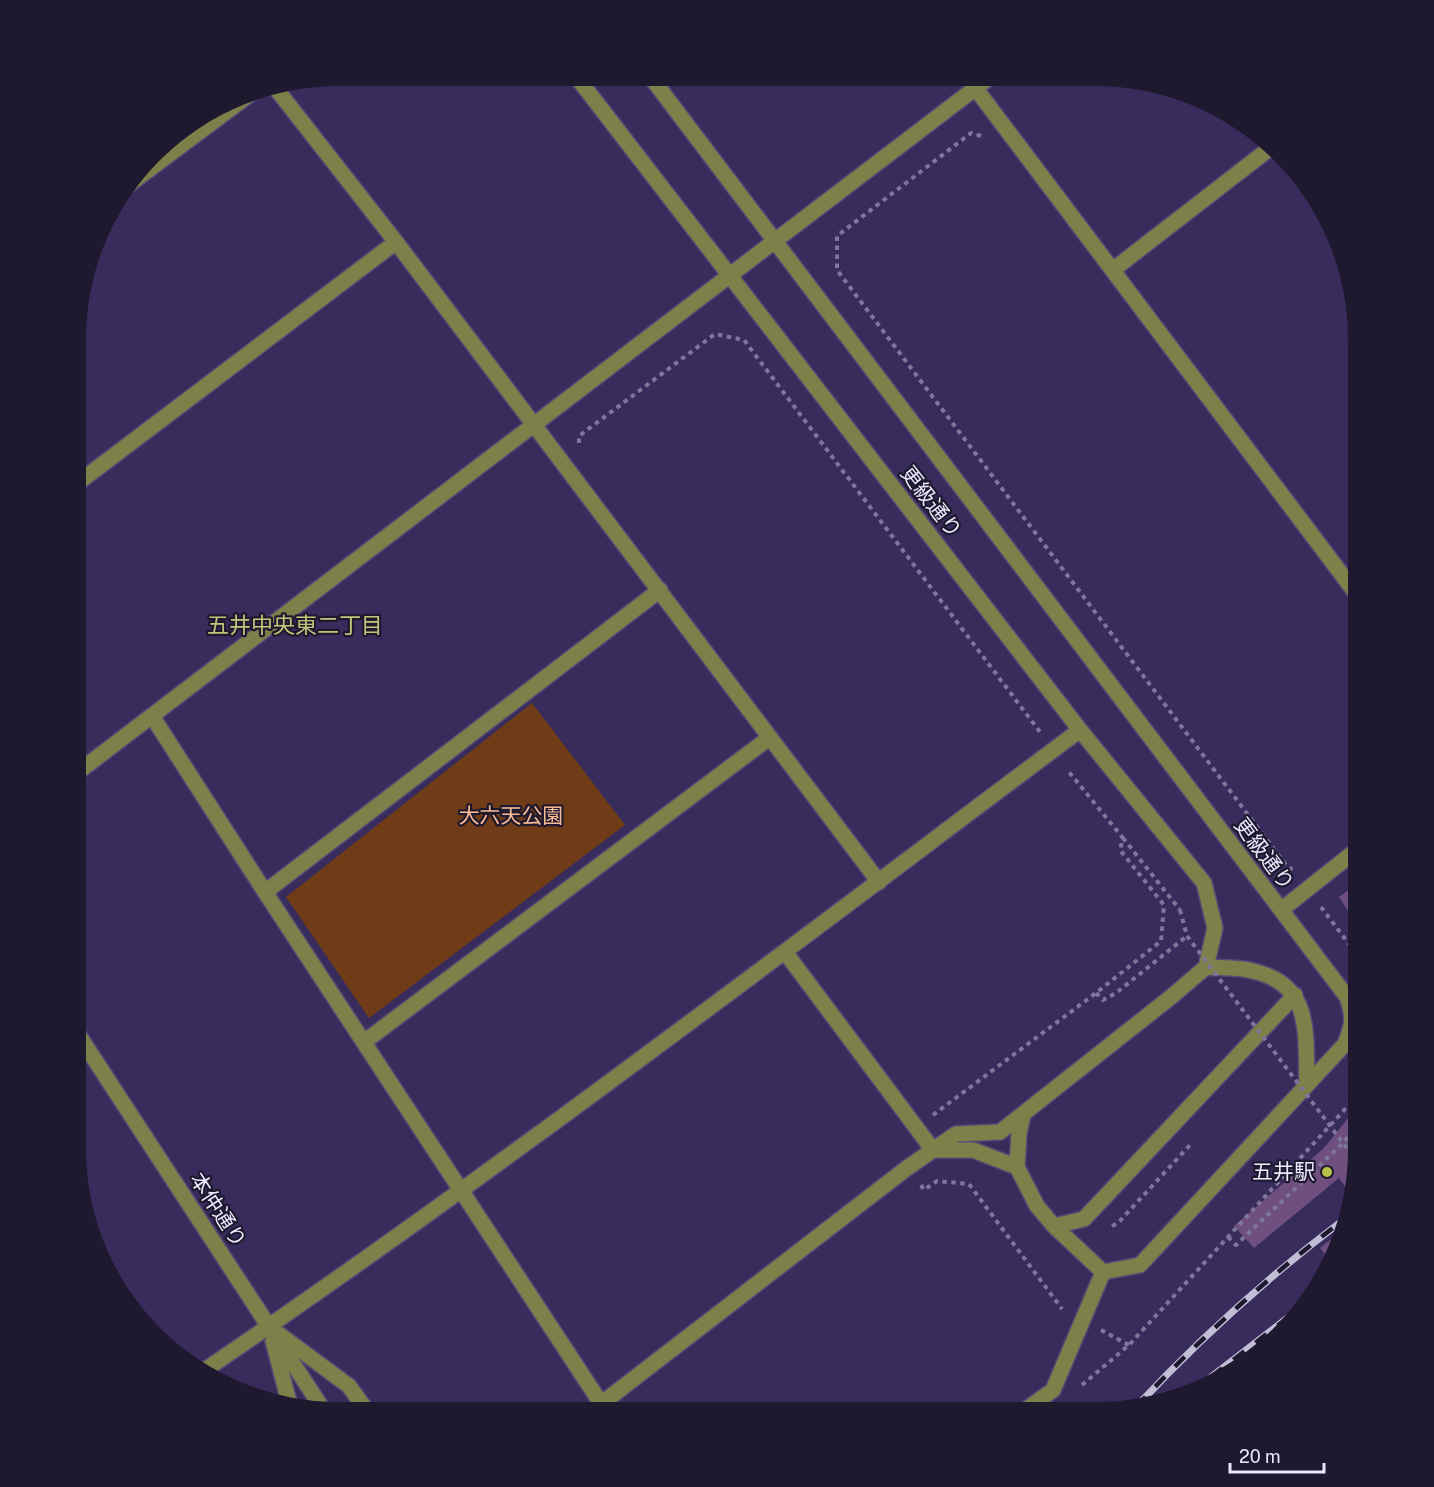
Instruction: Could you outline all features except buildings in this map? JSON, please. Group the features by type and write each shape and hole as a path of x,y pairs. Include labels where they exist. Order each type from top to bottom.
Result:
{"street":[{"name":"更級通り","path":"584,86 1080,730 1204,883 1215,928 1206,967"},
{"name":"更級通り","path":"658,86 1348,1000"},
{"path":"86,766 533,423 775,242 966,86"},
{"path":"974,86 1348,583"},
{"path":"279,92 396,242 879,882"},
{"path":"153,167 221,114"},
{"path":"1114,269 1266,151"},
{"path":"86,477 396,242"},
{"path":"266,892 660,590"},
{"path":"152,716 599,1402"},
{"path":"210,1367 462,1191 1080,730"},
{"path":"364,1042 769,738"},
{"path":"1281,910 1348,857"},
{"path":"785,952 933,1150"},
{"path":"611,1402 907,1168 956,1134 1000,1132 1206,967 1251,970 1276,979 1295,995 1305,1022 1307,1085"},
{"path":"1054,1226 1084,1219 1295,995"},
{"name":"更級通り","path":"1103,1272 1140,1265 1345,1044 1348,1036"},
{"name":"本仲通り","path":"86,1046 316,1400"},
{"path":"1023,1115 1019,1133 1017,1167 1037,1206 1054,1226 1103,1272 1053,1390 1037,1402"},
{"path":"933,1150 973,1150 1017,1167"},
{"path":"269,1327 288,1397"},
{"path":"269,1327 349,1386 360,1402"}],"path":[{"path":"991,138 971,133 837,236 837,270 1289,868"},
{"path":"578,453 579,436 715,334 744,340 1042,734"},
{"path":"1069,772 1135,851 1180,910 1187,936 1348,1150"},
{"path":"929,1118 1096,993 1161,941 1164,905 1120,850 1123,838"},
{"path":"1318,902 1348,942"},
{"path":"1096,993 1103,1000 1116,993 1187,936"},
{"path":"1079,1388 1129,1345 1348,1106"},
{"path":"1228,1237 1236,1245 1348,1137"},
{"path":"918,1181 924,1190 937,1181 969,1185 1068,1317"},
{"path":"1101,1330 1129,1345"}],"green space":[{"name":"大六天公園","path":"532,703 625,825 369,1018 286,897"}],"railway":[{"path":"1146,1397 1184,1357 1235,1310 1287,1264 1336,1225"},
{"path":"1226,1365 1276,1327"}],"place":[{"name":"五井駅","path":"1327,1172"}],"district":[{"name":"五井中央東二丁目","path":"295,625"}]}
